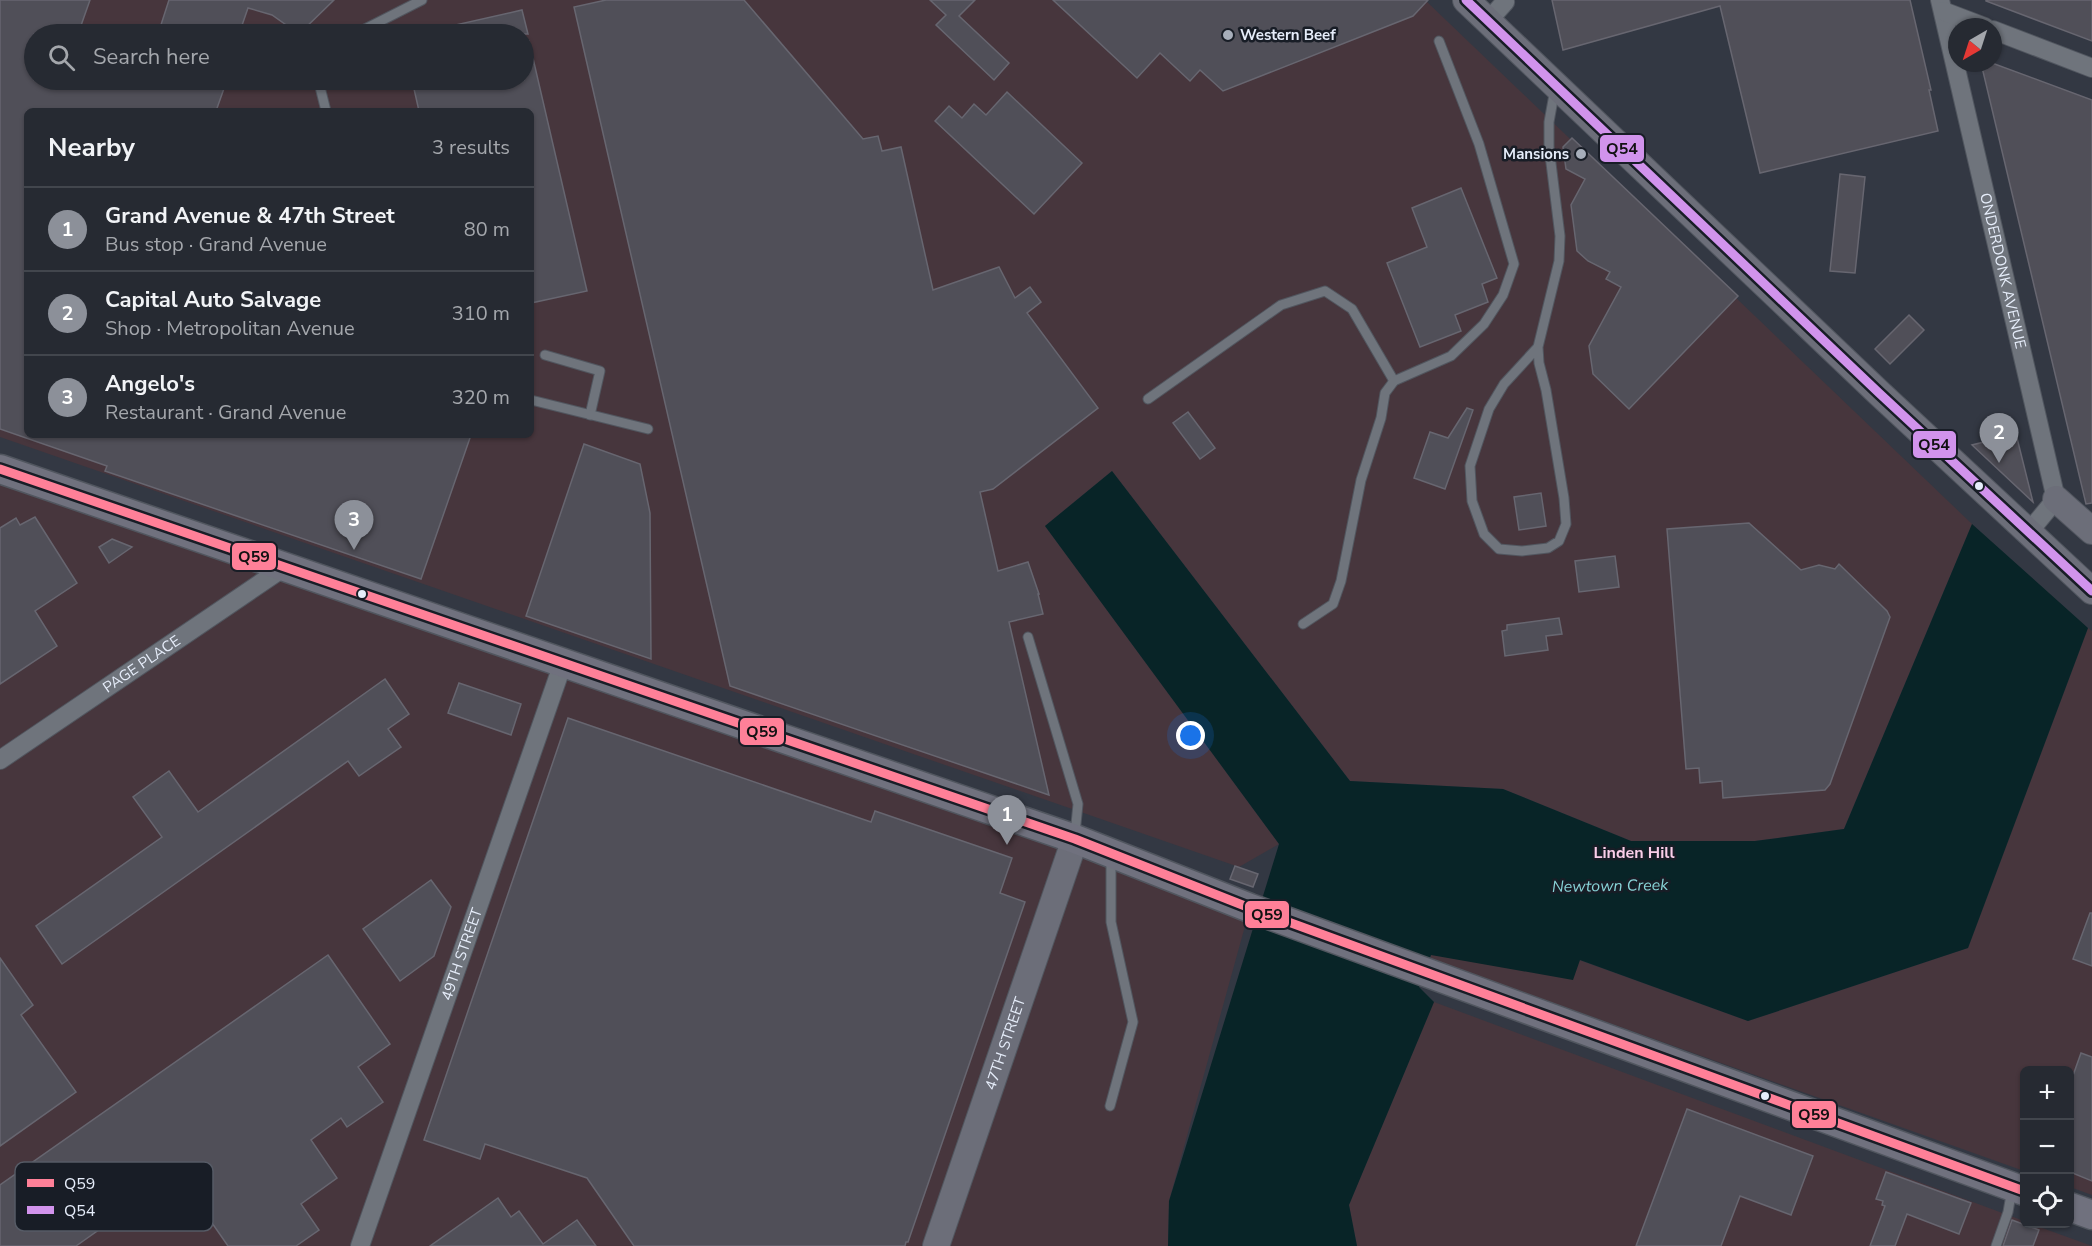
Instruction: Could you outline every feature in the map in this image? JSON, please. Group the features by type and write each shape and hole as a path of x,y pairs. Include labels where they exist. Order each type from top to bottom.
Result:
{"main road":[{"path":"1466,0 2092,591"},
{"path":"0,469 1075,839 1250,908 2019,1189"},
{"path":"2056,499 2092,531"},
{"path":"2028,533 2092,574"},
{"name":"47TH STREET","path":"936,1246 1075,839"},
{"path":"2074,1208 2092,1215"}],"street":[{"path":"1488,21 1505,2 1504,0"},
{"path":"1942,6 1967,18"},
{"name":"ONDERDONK AVENUE","path":"1942,6 2056,499"},
{"path":"2002,33 2092,68"},
{"path":"2028,533 2056,499"},
{"name":"PAGE PLACE","path":"0,760 284,568"},
{"name":"49TH STREET","path":"360,1246 563,663"}],"lane":[{"path":"375,24 422,0"},
{"path":"1303,624 1333,604 1341,581 1362,480 1381,418 1385,393 1394,381 1450,356 1484,324 1503,295 1514,264 1479,144 1439,41"},
{"path":"1538,347 1504,384 1489,409 1470,466 1472,501 1484,534 1499,549 1522,551 1548,548 1559,541 1566,524 1564,498 1538,347 1559,261 1560,236 1549,147 1549,122 1556,87"},
{"path":"321,90 325,108"},
{"path":"1149,399 1281,305 1324,291 1352,309 1394,381"},
{"path":"545,355 600,371 590,415"},
{"path":"534,401 648,429"},
{"path":"1028,637 1078,804 1075,839"},
{"path":"1110,1106 1133,1023 1111,922 1112,853"},
{"path":"1996,1246 2019,1189"}],"shaded area":[{"path":"0,0 1425,0 1972,524 1844,829 1755,841 1631,841 1503,789 1350,781 1112,471 1045,526 1279,844 1239,867 0,437"},
{"path":"0,470 1250,908 1169,1201 1168,1246 0,1246"},
{"path":"2088,628 2092,631 2092,1195 2074,1188 2074,1066 2020,1066 2020,1170 1430,959 1431,955 1579,960 1748,1021 1968,948"},
{"path":"1434,1002 2020,1220 2020,1228 2042,1228 2092,1246 1357,1246 1349,1205"}],"water":[{"name":"Newtown Creek","path":"1112,471 1350,781 1503,789 1631,841 1755,841 1844,829 1972,524 2088,628 1968,948 1748,1021 1580,960 1573,980 1431,955 1419,987 1434,1002 1349,1205 1357,1246 1168,1246 1169,1201 1279,844 1045,526"}],"building":[{"path":"0,0 90,0 82,24 24,24 24,90 223,90 217,108 24,108 24,437 0,429"},
{"path":"169,0 334,0 309,24 285,24 272,15 248,8 242,24 161,24"},
{"path":"606,0 744,0 863,139 878,136 882,151 901,147 933,290 999,267 1015,298 1030,287 1041,302 1027,313 1098,408 993,489 980,492 998,571 1028,562 1039,594 1043,614 1009,622 1049,795 730,686 574,7"},
{"path":"930,0 975,0 959,16 1009,63 994,80 936,25 946,15"},
{"name":"Western Beef","path":"1053,0 1428,0 1413,16 1223,91 1200,70 1190,81 1160,53 1137,78"},
{"path":"1552,0 1910,0 1938,131 1760,173 1720,6 1563,50"},
{"path":"2092,0 2092,41 1986,1"},
{"path":"522,10 526,24 460,24"},
{"path":"534,63 587,291 534,302 534,108 418,108 414,90 534,90"},
{"path":"2002,67 2092,100 2092,503 2086,504 1983,72 2002,72"},
{"path":"1007,92 1082,163 1034,214 935,121 949,106 962,118 974,104 986,115"},
{"path":"1572,138 1738,296 1629,409 1593,374 1589,346 1621,287 1606,279 1610,272 1588,261 1577,251 1571,205 1585,179 1566,169 1563,147"},
{"path":"1840,174 1865,177 1855,273 1830,271"},
{"path":"1461,188 1497,278 1482,284 1488,302 1455,315 1461,331 1420,347 1387,263 1427,247 1412,208"},
{"path":"1909,315 1924,330 1890,364 1875,349"},
{"path":"1467,408 1473,410 1445,489 1414,478 1430,432 1448,438"},
{"path":"1188,412 1215,448 1200,459 1173,423"},
{"path":"2016,434 2033,502 1972,445"},
{"path":"26,438 470,438 421,579 105,471 107,466"},
{"path":"584,444 640,464 650,513 651,659 526,616"},
{"path":"1541,493 1546,526 1519,530 1514,497"},
{"path":"35,517 77,583 35,611 57,646 0,684 0,528 16,518 20,525"},
{"path":"1749,523 1801,570 1819,565 1835,569 1839,564 1887,611 1890,617 1830,784 1825,790 1723,798 1722,781 1700,783 1699,768 1686,769 1667,529"},
{"path":"112,539 132,547 109,563 99,547"},
{"path":"1615,556 1619,587 1579,592 1575,561"},
{"path":"1559,618 1562,634 1546,636 1548,650 1505,656 1502,631 1507,630 1507,625"},
{"path":"385,679 409,714 388,729 401,747 359,776 348,761 62,964 36,926 162,837 133,797 169,771 198,812"},
{"path":"459,683 521,704 511,735 448,713"},
{"path":"568,718 871,822 875,811 1012,858 1000,893 1025,902 905,1246 634,1246 587,1178 485,1144 480,1159 424,1140"},
{"path":"1235,866 1258,874 1253,887 1230,879"},
{"path":"431,880 451,907 434,956 400,981 363,929"},
{"path":"2090,913 2092,913 2092,966 2073,959"},
{"path":"328,955 390,1044 358,1067 383,1102 347,1127 341,1118 311,1140 337,1178 301,1204 319,1230 296,1246 228,1246 213,1224 213,1162 33,1162"},
{"path":"0,958 33,1005 21,1015 76,1092 0,1146"},
{"path":"2081,1053 2092,1057 2092,1181 2074,1174 2074,1073"},
{"path":"1687,1109 1813,1156 1791,1215 1740,1196 1721,1246 1636,1246"},
{"path":"1886,1172 1971,1203 1959,1234 1907,1214 1895,1246 1870,1246 1885,1206 1882,1205 1883,1201 1876,1199"},
{"path":"15,1174 15,1231 97,1231 76,1246 0,1246 0,1185"},
{"path":"498,1198 511,1217 519,1211 543,1244 577,1220 596,1246 430,1246"},
{"path":"2012,1220 2020,1223 2020,1228 2039,1230 2033,1246 2003,1246"}],"transit line":[{"name":"Q54","path":"1466,0 1879,393 2092,591"},
{"name":"Q59","path":"0,469 1075,839 1250,908 2020,1190"}],"place":[{"name":"Western Beef","path":"1228,35"},
{"name":"Mansions","path":"1581,154"},
{"name":"Capital Auto Salvage","path":"1999,463"},
{"name":"Angelo's","path":"354,550"},
{"name":"Grand Avenue & 47th Street","path":"1007,845"}],"district":[{"name":"Linden Hill","path":"1634,852"}]}
